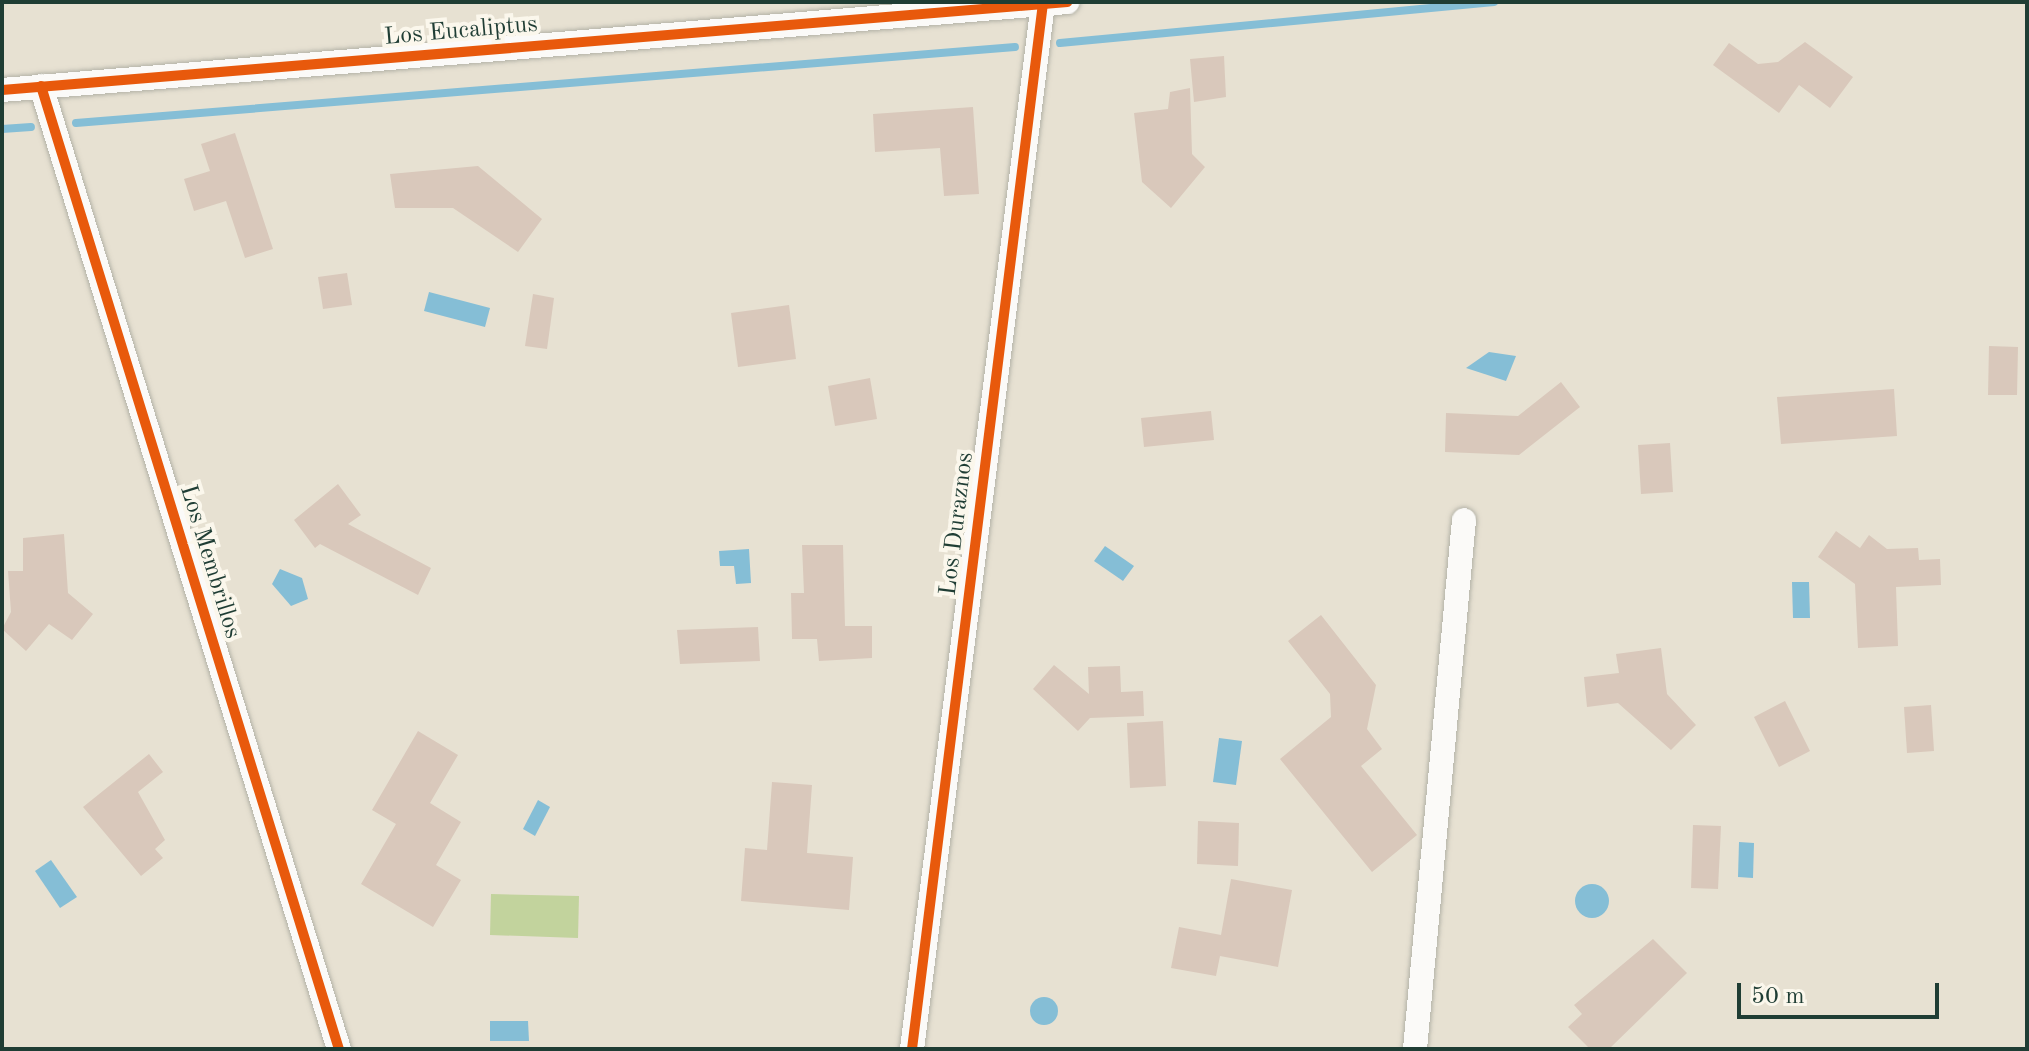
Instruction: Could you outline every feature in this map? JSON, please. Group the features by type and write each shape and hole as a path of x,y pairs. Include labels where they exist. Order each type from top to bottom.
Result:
{"street":[{"name":"Los Eucaliptus","path":"2,90 1055,3"},
{"name":"Los Duraznos","path":"912,1049 1055,3"},
{"name":"Los Membrillos","path":"41,86 339,1049"},
{"path":"1415,1049 1464,520"}],"green space":[{"path":"491,894 579,896 578,938 490,935"}],"water":[{"path":"429,292 490,308 485,327 424,311"},
{"path":"1489,352 1516,356 1506,381 1466,368"},
{"path":"1105,546 1134,566 1123,581 1094,561"},
{"path":"749,549 751,583 736,584 734,566 720,566 719,551"},
{"path":"280,569 302,578 308,599 291,606 272,584"},
{"path":"1792,582 1809,582 1810,618 1793,618"},
{"path":"1219,738 1242,741 1236,785 1213,782"},
{"path":"538,800 550,807 535,836 523,829"},
{"path":"1739,842 1754,843 1753,878 1738,877"},
{"path":"51,860 77,897 60,908 35,871"},
{"path":"1592,884 1604,889 1609,901 1604,913 1592,918 1580,913 1575,901 1580,889"},
{"path":"1044,997 1054,1001 1058,1011 1054,1021 1044,1025 1034,1021 1030,1011 1034,1001"},
{"path":"490,1021 528,1021 529,1041 490,1041"}],"building":[{"path":"1805,42 1853,77 1830,108 1799,85 1779,113 1713,65 1729,43 1758,64 1778,62"},
{"path":"1224,56 1226,97 1194,102 1190,59"},
{"path":"1190,88 1192,154 1205,167 1171,208 1142,182 1134,113 1168,109 1170,92"},
{"path":"973,107 979,194 944,196 940,148 875,152 873,114"},
{"path":"235,133 273,249 245,258 226,201 194,211 184,179 210,171 201,144"},
{"path":"478,166 542,219 518,252 453,208 395,208 390,174"},
{"path":"347,273 352,305 323,309 318,277"},
{"path":"533,294 554,298 547,349 525,346"},
{"path":"789,305 796,359 738,367 731,313"},
{"path":"1989,346 2018,347 2017,395 1988,395"},
{"path":"870,378 877,419 835,426 828,386"},
{"path":"1561,382 1580,407 1519,455 1445,452 1446,413 1518,416"},
{"path":"1894,389 1897,436 1781,444 1777,397"},
{"path":"1211,411 1214,440 1144,447 1141,418"},
{"path":"1670,443 1673,492 1641,494 1638,445"},
{"path":"338,484 361,515 348,524 431,568 418,595 320,544 315,548 294,520"},
{"path":"1836,531 1860,548 1869,535 1887,549 1918,548 1919,560 1940,559 1941,585 1896,587 1898,646 1858,648 1855,584 1818,557"},
{"path":"64,534 68,593 93,614 72,640 49,624 26,651 2,629 11,612 8,571 23,571 23,538"},
{"path":"802,545 843,545 845,626 872,626 872,658 819,661 817,639 792,639 791,593 804,593"},
{"path":"1321,615 1376,685 1367,729 1382,749 1361,766 1417,835 1372,872 1280,759 1331,717 1330,694 1288,641"},
{"path":"758,627 760,661 680,664 677,630"},
{"path":"1661,648 1667,694 1696,725 1671,750 1618,703 1587,707 1584,677 1619,673 1616,654"},
{"path":"1054,665 1089,694 1088,667 1120,666 1121,692 1143,691 1144,716 1090,718 1078,731 1033,689"},
{"path":"1785,701 1810,751 1779,767 1754,717"},
{"path":"1931,705 1934,751 1907,753 1904,707"},
{"path":"1163,721 1166,786 1130,788 1127,723"},
{"path":"418,731 458,755 430,803 461,822 436,865 461,880 433,927 361,884 396,824 372,810"},
{"path":"149,754 163,772 138,792 165,840 155,849 163,858 141,876 83,807"},
{"path":"772,782 812,785 807,853 853,857 849,910 741,901 745,848 767,850"},
{"path":"1198,821 1239,823 1238,866 1197,864"},
{"path":"1693,825 1721,826 1718,889 1691,888"},
{"path":"1231,879 1292,890 1278,967 1220,956 1216,976 1171,968 1179,927 1221,935"},
{"path":"1653,939 1687,973 1609,1049 1590,1049 1568,1027 1582,1014 1574,1005"}],"waterway":[{"path":"1060,43 1494,2"},
{"path":"76,123 1015,47"},
{"path":"2,129 31,127"}],"cycle path":[{"path":"2,90 1067,2"},
{"path":"912,1049 1043,3"},
{"path":"41,86 339,1049"}]}
